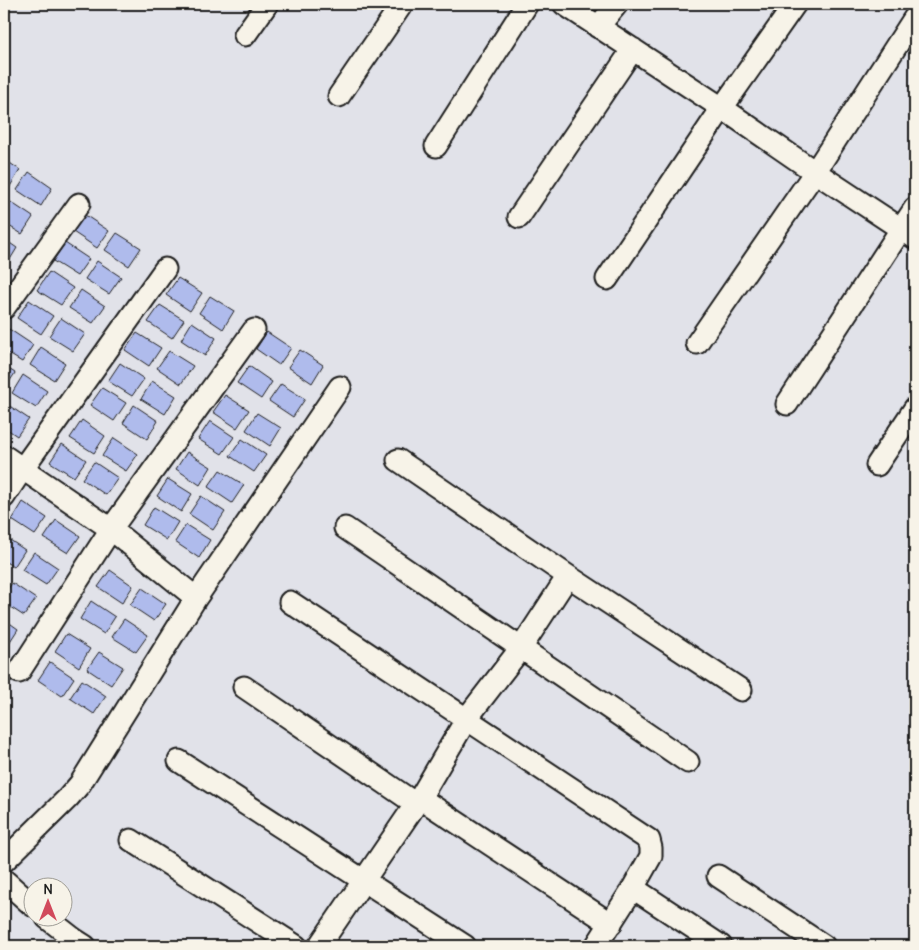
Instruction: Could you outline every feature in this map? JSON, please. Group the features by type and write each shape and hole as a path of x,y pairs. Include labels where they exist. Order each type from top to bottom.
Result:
{"street":[{"path":"245,35 267,4"},
{"path":"339,96 402,4"},
{"path":"436,146 527,4"},
{"path":"564,4 908,233"},
{"path":"598,27 617,4"},
{"path":"607,279 722,108 795,4"},
{"path":"697,343 815,172 915,17"},
{"path":"519,217 633,49"},
{"path":"4,308 79,204"},
{"path":"787,404 908,233 915,208"},
{"path":"4,498 23,468 165,269"},
{"path":"19,672 111,529 254,330"},
{"path":"4,861 80,784 196,598 340,387"},
{"path":"877,465 915,408"},
{"path":"4,456 111,529 196,598"},
{"path":"398,460 568,576 742,690"},
{"path":"345,528 688,762"},
{"path":"319,946 418,801 467,718 520,648 568,576"},
{"path":"290,602 649,840 651,856 596,946"},
{"path":"244,687 611,924"},
{"path":"180,761 466,946"},
{"path":"131,840 296,946"},
{"path":"718,876 824,946"},
{"path":"4,880 22,896"},
{"path":"633,888 721,946"},
{"path":"60,928 85,946"}],"building":[{"path":"4,159 20,170 9,188 4,184"},
{"path":"29,172 52,188 41,206 17,190"},
{"path":"9,201 33,217 22,234 4,223 4,209"},
{"path":"85,215 109,231 97,248 73,232"},
{"path":"117,233 141,248 129,266 105,250"},
{"path":"4,239 17,248 6,266 4,265"},
{"path":"65,243 89,259 77,276 53,261"},
{"path":"97,261 121,277 109,294 85,279"},
{"path":"49,272 73,288 61,305 37,290"},
{"path":"178,278 202,293 190,311 166,295"},
{"path":"81,290 105,306 93,323 69,308"},
{"path":"210,296 234,311 223,329 199,313"},
{"path":"29,300 53,316 41,334 17,318"},
{"path":"160,305 184,320 172,338 148,322"},
{"path":"61,318 85,334 73,351 49,336"},
{"path":"192,322 216,338 205,356 181,340"},
{"path":"9,329 33,345 22,362 4,351 4,337"},
{"path":"267,332 291,348 279,365 256,349"},
{"path":"137,333 161,348 149,366 125,350"},
{"path":"41,347 65,363 54,380 30,365"},
{"path":"300,350 323,365 312,383 288,367"},
{"path":"169,351 193,366 181,384 157,368"},
{"path":"120,363 144,379 132,396 108,381"},
{"path":"4,366 15,373 4,390"},
{"path":"249,366 272,382 261,399 237,383"},
{"path":"23,375 47,391 36,408 12,393"},
{"path":"152,381 176,396 165,414 141,399"},
{"path":"281,384 305,399 293,417 269,401"},
{"path":"102,388 126,403 114,421 90,405"},
{"path":"225,395 249,410 237,428 213,412"},
{"path":"5,403 29,419 17,436 4,427"},
{"path":"134,405 158,421 147,439 123,423"},
{"path":"257,413 281,428 270,446 246,430"},
{"path":"82,420 105,436 94,453 70,438"},
{"path":"210,421 234,437 222,454 198,439"},
{"path":"114,438 138,454 126,471 102,456"},
{"path":"242,439 266,455 254,472 230,456"},
{"path":"62,444 86,460 74,477 50,462"},
{"path":"187,452 211,467 200,485 176,469"},
{"path":"94,462 118,478 106,495 82,479"},
{"path":"220,470 244,485 232,503 208,487"},
{"path":"168,479 192,494 181,512 157,496"},
{"path":"201,496 225,512 213,530 189,514"},
{"path":"23,502 47,518 35,535 12,520"},
{"path":"154,507 178,522 167,540 143,525"},
{"path":"56,520 80,536 68,553 44,538"},
{"path":"186,525 210,540 199,558 175,542"},
{"path":"4,536 25,550 14,567 4,561"},
{"path":"34,552 58,568 46,585 22,570"},
{"path":"110,570 133,586 122,603 98,587"},
{"path":"12,583 36,599 24,616 4,603 4,595"},
{"path":"142,588 166,604 154,621 130,605"},
{"path":"91,601 115,617 104,634 80,619"},
{"path":"4,619 18,629 7,646 4,644"},
{"path":"124,619 148,635 136,652 112,637"},
{"path":"66,634 90,649 79,667 55,651"},
{"path":"99,652 123,667 111,685 87,669"},
{"path":"50,662 74,678 62,696 38,680"},
{"path":"82,680 106,696 94,714 70,698"}]}
